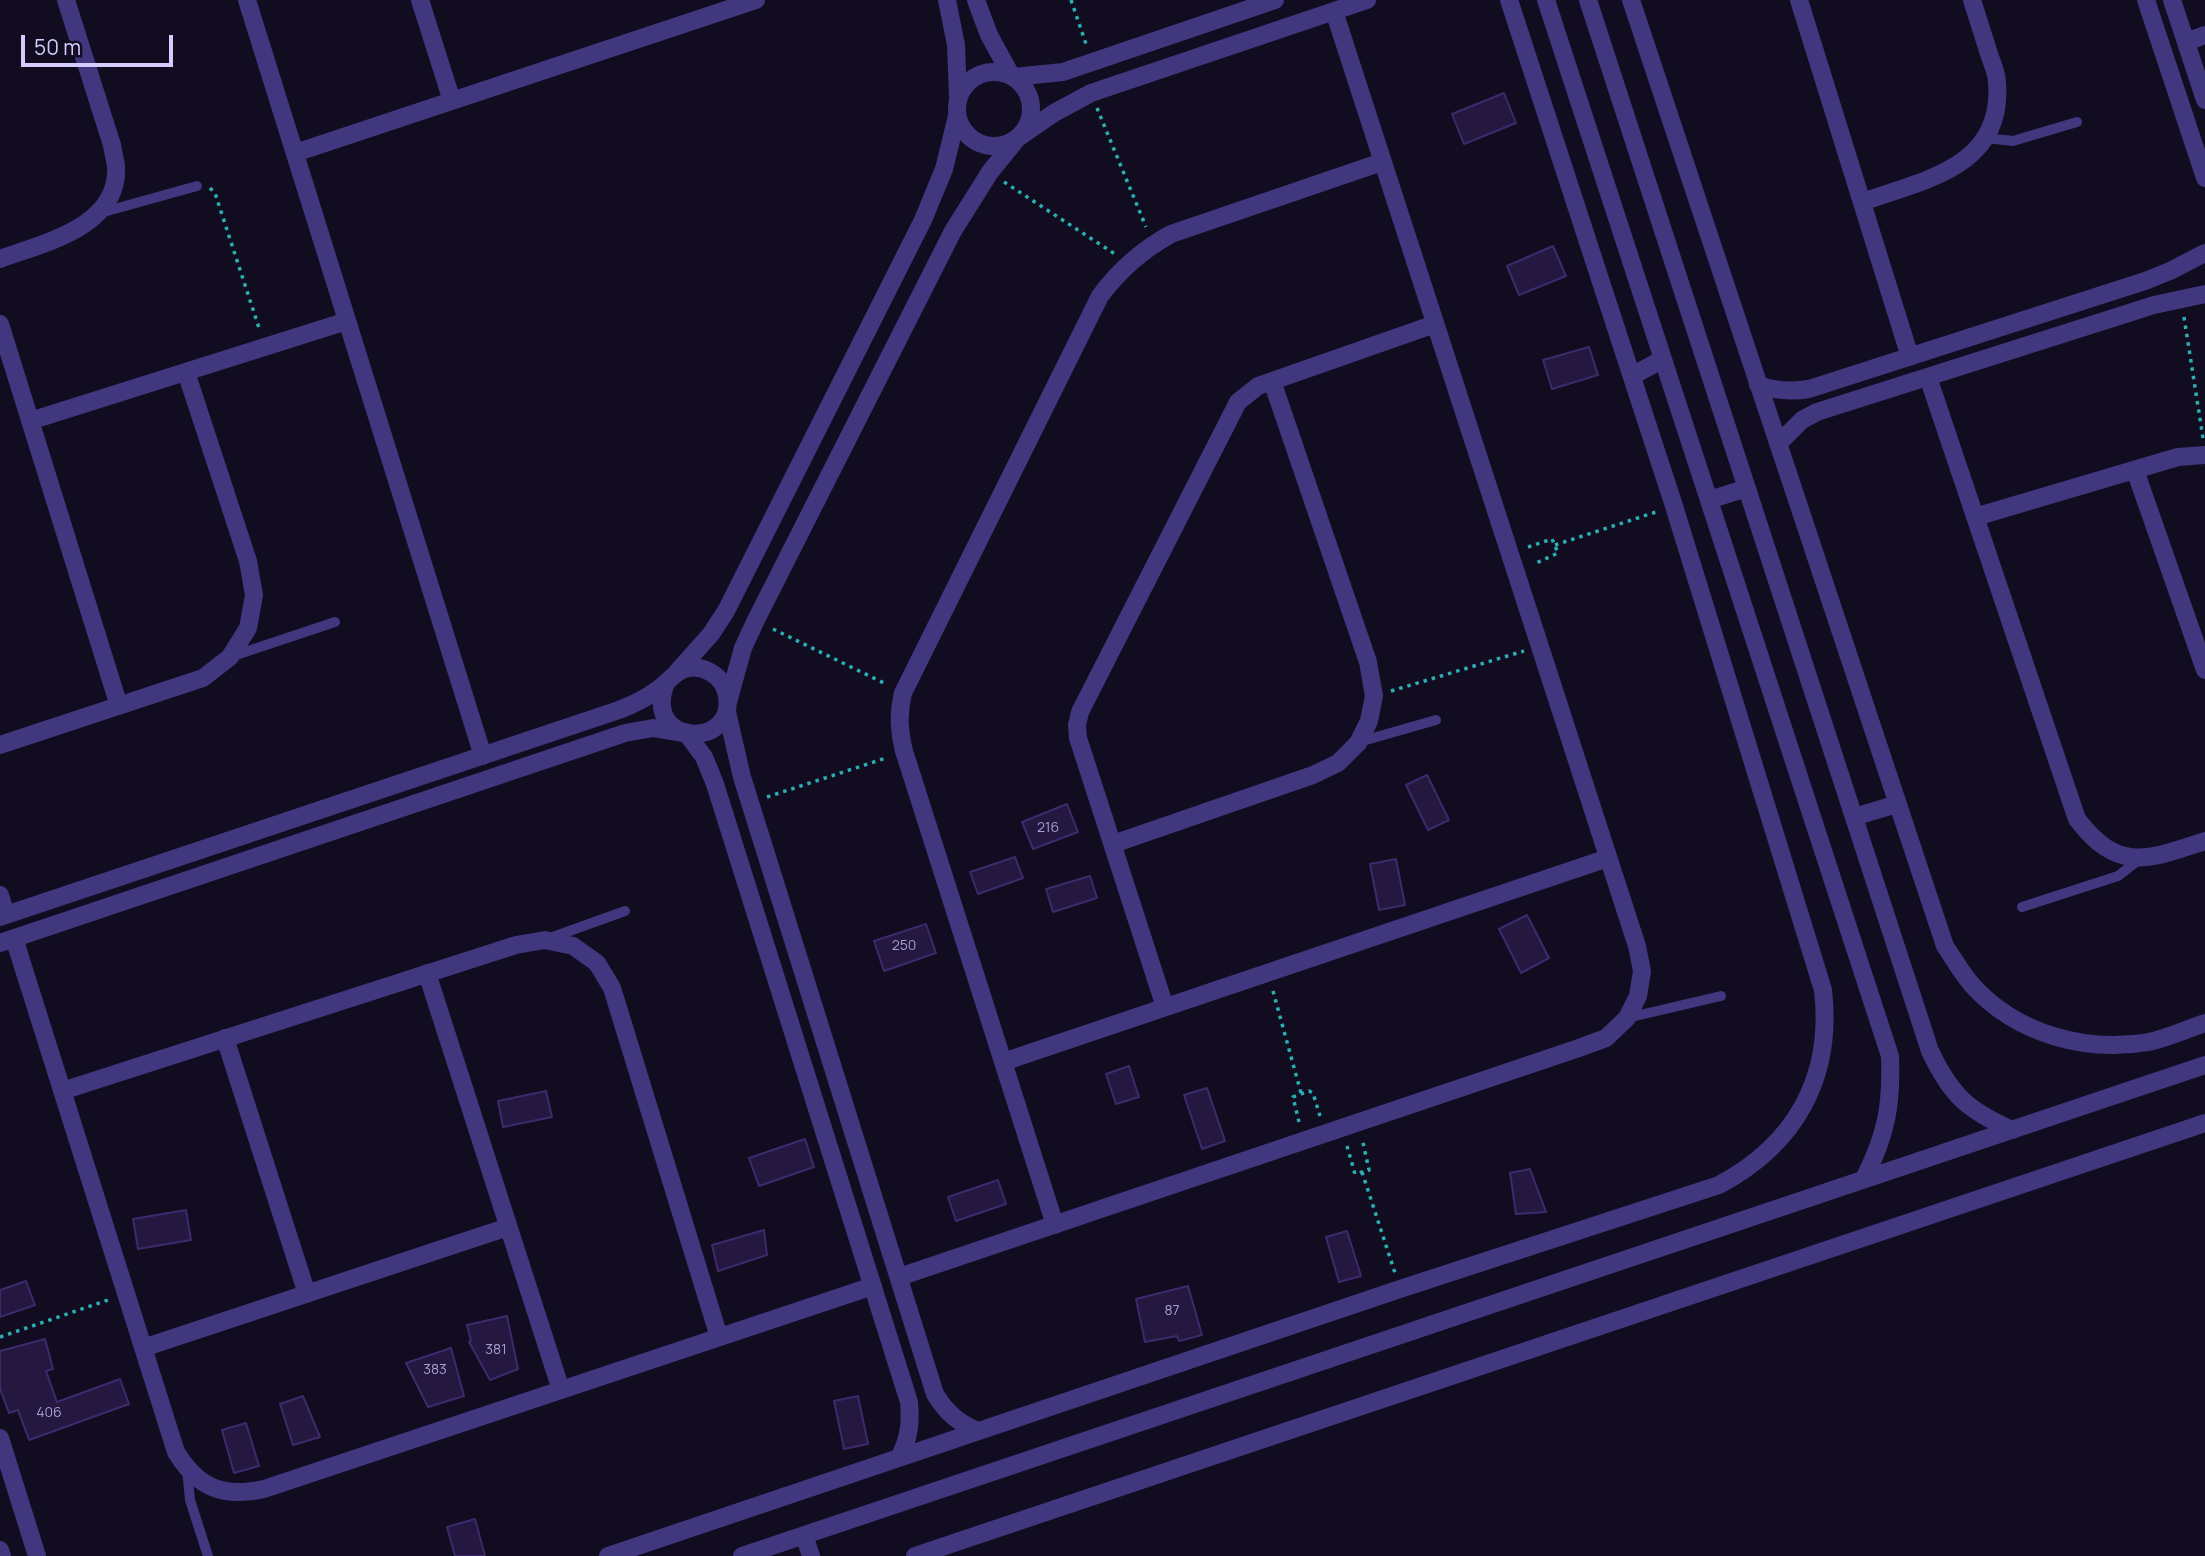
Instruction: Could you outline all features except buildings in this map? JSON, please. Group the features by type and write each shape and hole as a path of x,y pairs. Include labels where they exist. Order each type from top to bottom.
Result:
{"street":[{"path":"0,259 80,228 99,213 112,192 116,169 112,145 66,0"},
{"path":"247,0 483,756"},
{"path":"420,0 452,101"},
{"path":"295,153 756,0"},
{"path":"899,1458 909,1431 909,1402 713,777 704,757 685,733 672,726 661,706 662,695 670,679 694,656 732,599 923,220 944,169 957,116 958,96 956,45 947,0"},
{"path":"873,1286 276,1485 243,1493 223,1492 203,1483 187,1470 177,1452 62,1091 7,941 625,733 653,728 697,735 707,733 722,721 740,657 756,620 953,231 990,172 1026,128 1031,117 1029,95 1013,76 989,35 976,0"},
{"path":"958,96 963,87 980,74 1001,72 1013,76 1063,72 1275,0"},
{"path":"957,116 969,137 992,146 1004,145 1091,93 1367,0"},
{"path":"608,1556 1400,1289 1719,1185 1747,1169 1773,1148 1799,1113 1817,1074 1825,1032 1823,990 1674,506 1509,0"},
{"path":"1546,0 1890,1056 1891,1088 1887,1120 1878,1151 1864,1179"},
{"path":"1588,0 1930,1051 1942,1077 1961,1100 1985,1118 2012,1130"},
{"path":"1632,0 1945,946 1973,986 2010,1017 2054,1038 2102,1046 2151,1042 2205,1023"},
{"path":"1799,0 1910,357"},
{"path":"1862,202 1941,174 1967,160 1986,138 1997,110 1997,80 1972,0"},
{"path":"2146,0 2205,178"},
{"path":"2172,0 2205,100"},
{"path":"899,1277 1606,1038 1627,1018 1638,996 1642,971 1637,946 1334,11"},
{"path":"2186,42 2205,35"},
{"path":"1055,1225 904,751 899,732 903,693 1100,296 1128,262 1171,234 1382,162"},
{"path":"1758,385 1792,392 1809,389 2145,281 2205,253"},
{"path":"1778,444 1802,420 1817,412 2154,305 2205,294"},
{"path":"30,421 347,321"},
{"path":"0,324 119,706"},
{"path":"1165,1007 1078,738 1078,718 1231,413 1247,393 1258,386 1435,324"},
{"path":"1632,376 1663,359"},
{"path":"0,745 203,678 230,657 248,628 254,595 248,561 186,372"},
{"path":"1928,377 2077,818 2093,839 2115,853 2140,858 2166,854 2205,841"},
{"path":"1113,844 1313,775 1339,763 1358,743 1370,721 1374,696 1368,662 1272,381"},
{"path":"1975,517 2204,447"},
{"path":"2135,470 2205,670"},
{"path":"1709,500 1747,488"},
{"path":"0,895 3,916 619,710 644,699 685,669 698,668 710,672 720,679 726,690 737,761 935,1394 953,1417 978,1431"},
{"path":"1854,817 1897,804"},
{"path":"1003,1062 1608,858"},
{"path":"62,1091 516,945 545,940 573,946 597,963 612,989 719,1337"},
{"path":"427,973 561,1390"},
{"path":"225,1038 307,1294"},
{"path":"742,1556 2205,1065"},
{"path":"915,1556 2205,1123"},
{"path":"144,1348 509,1227"},
{"path":"0,1438 37,1556"},
{"path":"804,1535 811,1556"},
{"path":"0,1550 2,1556"}],"lane":[{"path":"1986,138 2013,141 2077,122"},
{"path":"99,213 197,186"},
{"path":"230,657 335,622"},
{"path":"1358,743 1436,720"},
{"path":"2022,907 2118,876 2140,858"},
{"path":"545,940 625,911"},
{"path":"1627,1018 1721,996"},
{"path":"187,1470 190,1500 208,1556"}],"path":[{"path":"1071,0 1093,62"},
{"path":"1091,93 1153,244"},
{"path":"990,172 1128,262"},
{"path":"197,186 204,185 215,193 265,347"},
{"path":"2181,298 2204,447"},
{"path":"1555,545 1674,506"},
{"path":"1551,538 1555,545 1557,555 1513,562 1551,538"},
{"path":"756,620 903,693"},
{"path":"1374,696 1539,646"},
{"path":"750,802 904,751"},
{"path":"1268,972 1301,1093"},
{"path":"1303,1141 1293,1099 1301,1093 1313,1093 1325,1134"},
{"path":"1351,1125 1370,1168 1362,1172 1354,1173 1351,1125"},
{"path":"1362,1172 1400,1289"},
{"path":"0,1337 126,1293"}]}
